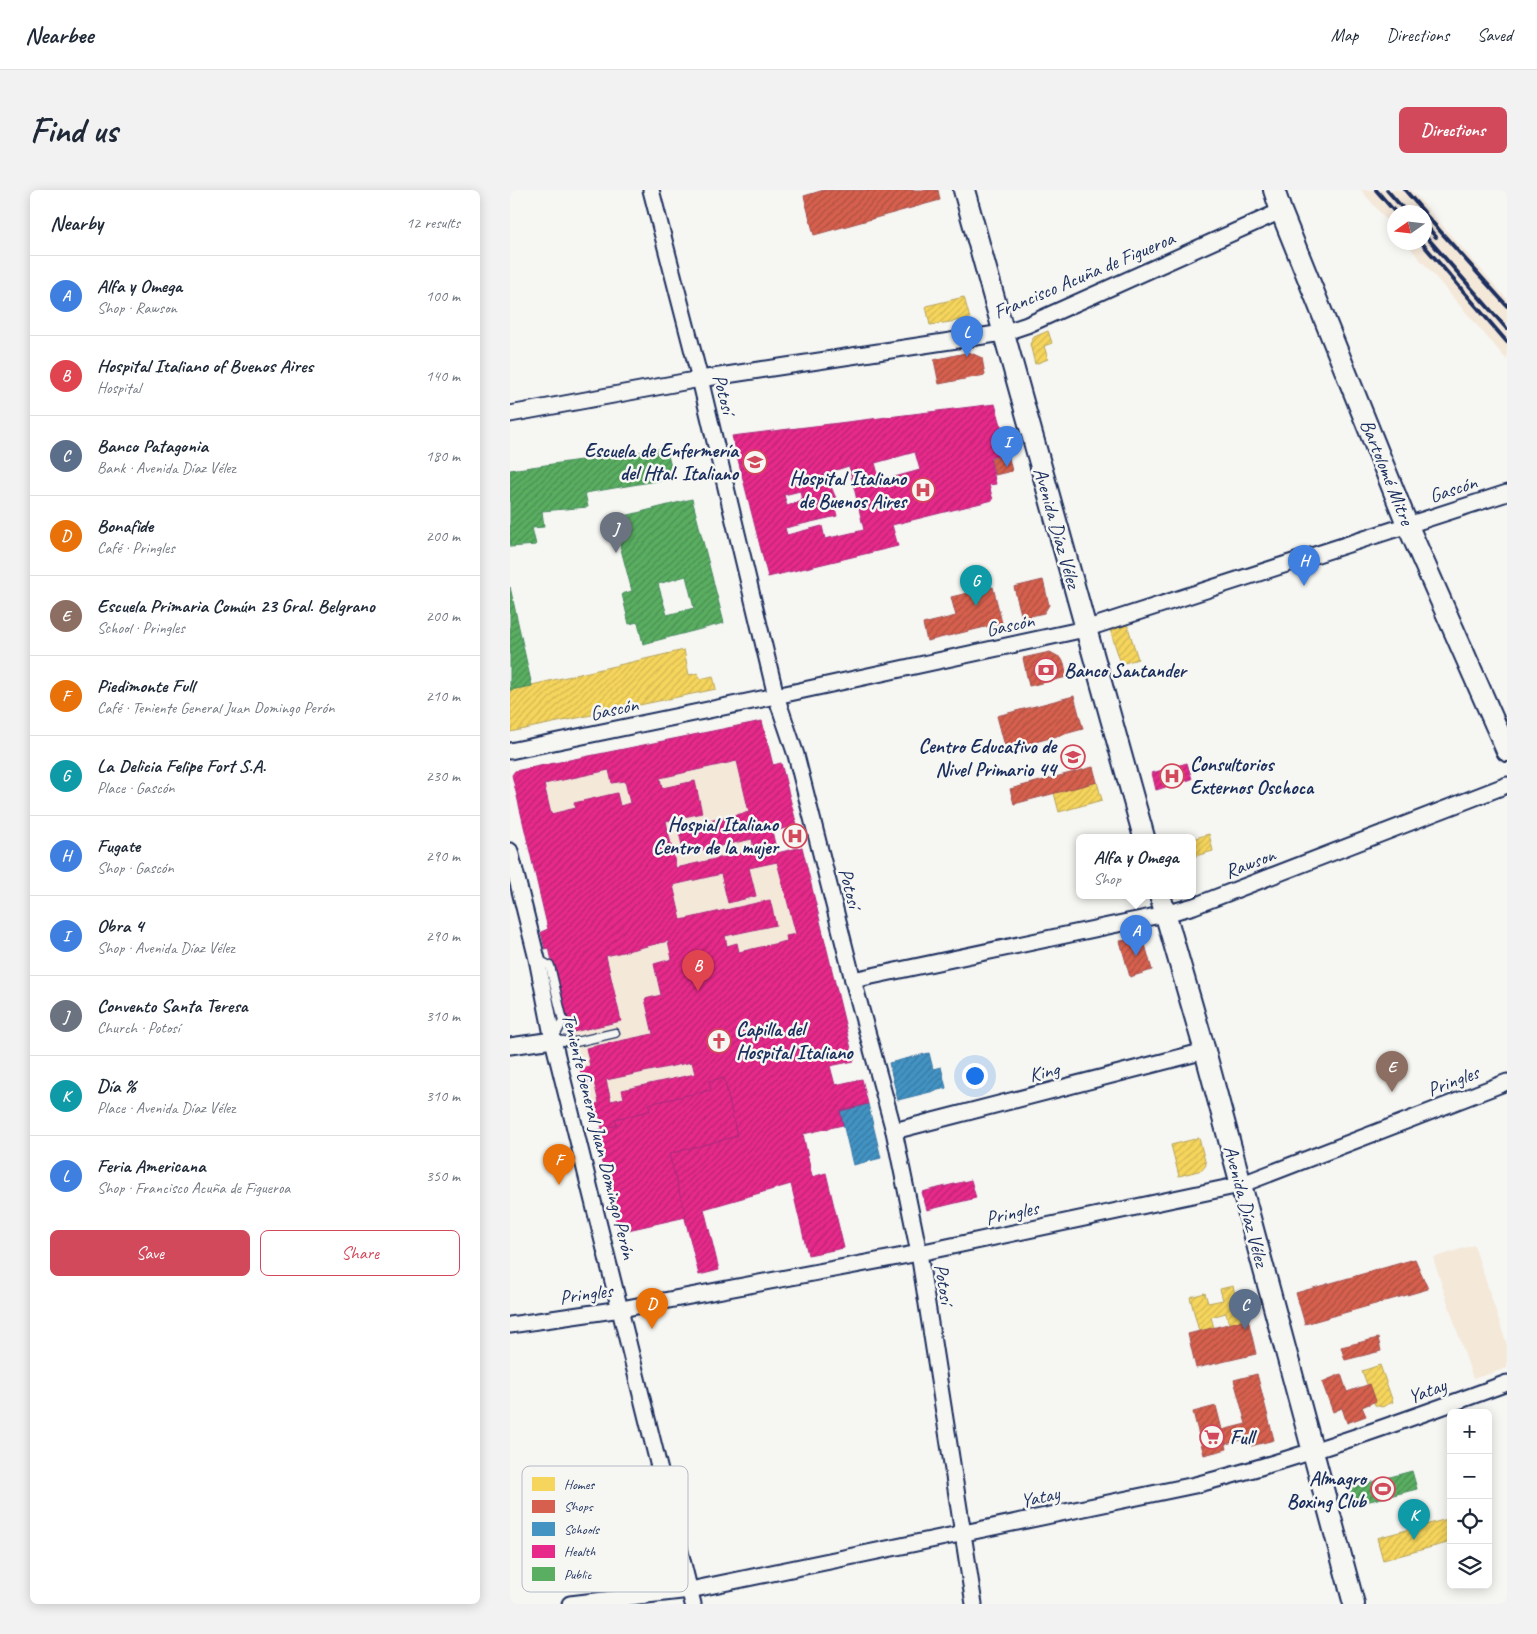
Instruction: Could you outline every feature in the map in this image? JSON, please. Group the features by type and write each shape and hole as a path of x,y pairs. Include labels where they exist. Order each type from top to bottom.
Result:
{"main road":[{"name":"Avenida Díaz Vélez","path":"964,190 1143,834"},
{"name":"Bartolomé Mitre","path":"1274,190 1407,524 1507,751"},
{"name":"Avenida Díaz Vélez","path":"1161,899 1205,1051 1354,1604"}],"street":[{"name":"Potosí","path":"651,190 700,379 776,696 796,755 853,980 894,1131 919,1253 974,1604"},
{"name":"Francisco Acuña de Figueroa","path":"510,414 700,379 1003,333 1036,321 1281,211"},
{"name":"Gascón","path":"510,751 1086,629 1507,493"},
{"name":"Rawson","path":"853,980 1165,914 1194,906 1507,785"},
{"name":"Teniente General Juan Domingo Perón","path":"510,851 537,959 553,1040 659,1466"},
{"path":"510,1046 553,1040"},
{"name":"King","path":"894,1131 1205,1051"},
{"name":"Pringles","path":"510,1324 621,1309 919,1253 1240,1185 1507,1082"},
{"name":"Yatay","path":"570,1604 691,1597 962,1534 1194,1485 1257,1469 1312,1452 1402,1422 1507,1382"},
{"name":"Teniente General Juan Domingo Perón","path":"688,1585 691,1597"}],"lane":[{"path":"553,1040 576,1042 615,1033"}],"shaded area":[{"path":"1361,190 1411,190 1424,205 1387,205 1387,221"},
{"path":"1432,214 1507,299 1507,360 1412,250 1432,250"},
{"path":"762,721 773,765 781,763 797,826 772,831 835,1085 862,1079 868,1104 840,1111 843,1125 803,1135 812,1177 826,1173 844,1248 808,1255 791,1184 704,1209 719,1270 699,1275 686,1217 602,1129 600,1117 592,1119 549,948 545,949 541,932 548,929 515,771"},
{"path":"1474,1245 1507,1345 1507,1368 1473,1379 1433,1258"}],"building: Homes":[{"path":"964,297 970,319 930,325 926,306"},
{"path":"1048,331 1052,343 1044,346 1048,359 1035,364 1030,344 1034,337"},
{"path":"1127,624 1138,659 1121,664 1110,629"},
{"path":"684,650 689,675 698,673 700,679 713,676 716,689 510,732 510,690"},
{"path":"1097,782 1102,800 1059,812 1054,793"},
{"path":"1209,834 1213,851 1196,856 1196,838"},
{"path":"1199,1138 1206,1165 1202,1170 1179,1176 1171,1145"},
{"path":"1233,1286 1242,1321 1229,1324 1226,1313 1211,1317 1214,1328 1199,1331 1190,1297 1205,1293 1208,1303 1223,1300 1220,1289"},
{"path":"1380,1365 1393,1402 1382,1407 1375,1405 1362,1371"},
{"path":"1447,1519 1447,1543 1383,1560 1377,1538"}],"building: Shops":[{"path":"824,190 938,190 940,200 814,235 804,196"},
{"path":"969,352 982,358 985,375 939,384 934,360"},
{"path":"1008,454 1012,471 995,475 991,459"},
{"path":"1043,580 1049,605 1044,613 1022,618 1014,587"},
{"path":"993,587 1002,623 927,641 923,624 956,616 951,597"},
{"name":"Banco Santander","path":"1050,652 1061,658 1067,677 1029,686 1023,658"},
{"path":"1074,696 1083,729 1006,750 997,716"},
{"path":"1093,767 1097,782 1014,804 1010,789"},
{"path":"1143,937 1152,970 1130,977 1120,941"},
{"path":"1415,1259 1428,1289 1305,1324 1296,1293"},
{"path":"1248,1319 1256,1354 1196,1368 1188,1334"},
{"path":"1378,1338 1381,1351 1345,1360 1341,1347"},
{"path":"1257,1374 1274,1440 1251,1446 1249,1438 1226,1444 1222,1430 1246,1424 1234,1380"},
{"path":"1341,1374 1347,1392 1370,1384 1376,1401 1362,1407 1366,1416 1347,1423 1342,1408 1333,1412 1322,1382"},
{"name":"Full","path":"1216,1406 1227,1449 1204,1455 1193,1412"}],"building: Schools":[{"path":"929,1053 933,1069 941,1067 946,1088 898,1100 889,1063"},
{"path":"868,1104 881,1158 853,1165 840,1111"}],"building: Health":[{"name":"Hospital Italiano de Buenos Aires","path":"995,404 1009,453 990,458 996,484 989,485 993,500 892,525 898,546 768,577 732,436","holes":["915,452 920,470 880,481 875,463","849,466 864,530 825,539 822,526 787,535 785,528 837,516 834,504 838,503 823,474","800,491 802,501 787,506 784,495"]},
{"path":"762,721 773,765 781,763 797,826 772,831 777,853 802,847 854,1061 830,1066 835,1085 862,1079 868,1104 840,1111 843,1125 803,1134 812,1177 826,1173 844,1248 808,1255 791,1184 704,1209 719,1270 699,1275 669,1154 737,1136 724,1078 709,1081 711,1090 649,1104 650,1111 615,1119 617,1125 602,1129 600,1117 592,1119 589,1106 599,1103 594,1082 583,1085 580,1068 590,1066 586,1048 653,1034 645,999 661,995 654,964 672,959 668,941 606,956 621,1021 569,1033 549,948 545,949 541,932 548,929 512,775 515,771","holes":["737,761 749,812 678,828 684,854 752,839 754,850 676,868 666,821 702,813 695,781 662,788 660,778","609,770 612,783 625,781 630,803 620,806 617,793 574,803 576,808 551,814 544,784","777,862 796,934 786,936 787,941 739,952 737,943 727,946 725,936 776,925 770,900 681,920 673,885 721,874 728,903 756,896 749,868","692,1062 695,1074 622,1090 624,1098 611,1101 606,1080"]},
{"name":"Consultorios Externos Oschoca","path":"1187,763 1192,779 1156,790 1152,773"},
{"path":"724,1078 737,1136 669,1154 686,1217 619,1232 594,1131 617,1125 615,1119 650,1111 649,1104 711,1090 709,1081"},
{"path":"971,1180 976,1198 927,1210 922,1192"}],"building: Public":[{"path":"666,448 674,478 585,493 588,507 542,511 544,527 532,528 536,545 510,547 510,470"},
{"path":"692,499 724,623 643,644 638,622 629,624 622,594 632,591 613,519","holes":["686,576 694,608 667,615 658,584"]},
{"path":"510,587 532,686 510,690"},
{"name":"Almagro Boxing Club","path":"1412,1471 1417,1489 1354,1505 1350,1488"}],"railway":[{"path":"1376,190 1389,205"},
{"path":"1387,190 1400,205"},
{"path":"1405,190 1418,205"},
{"path":"1432,222 1507,306"},
{"path":"1432,232 1436,237"},
{"path":"1432,243 1507,329"},
{"path":"1428,250 1507,342"}],"place":[{"name":"Feria Americana","path":"967,357"},
{"name":"Escuela de Enfermería del Htal. Italiano","path":"755,462"},
{"name":"Obra 4","path":"1007,467"},
{"name":"Hospital Italiano de Buenos Aires","path":"923,490"},
{"name":"Convento Santa Teresa","path":"616,553"},
{"name":"Fugate","path":"1304,586"},
{"name":"La Delicia Felipe Fort S.A.","path":"976,606"},
{"name":"Banco Santander","path":"1046,670"},
{"name":"Centro Educativo de Nivel Primario 44","path":"1073,757"},
{"name":"Consultorios Externos Oschoca","path":"1172,776"},
{"name":"Hospial Italiano Centro de la mujer","path":"795,836"},
{"name":"Alfa y Omega","path":"1136,956"},
{"name":"Hospital Italiano of Buenos Aires","path":"698,991"},
{"name":"Capilla del Hospital Italiano","path":"719,1041"},
{"name":"Escuela Primaria Común 23 Gral. Belgrano","path":"1392,1092"},
{"name":"Piedimonte Full","path":"559,1185"},
{"name":"Bonafide","path":"652,1329"},
{"name":"Banco Patagonia","path":"1245,1330"},
{"name":"Full","path":"1212,1437"},
{"name":"Almagro Boxing Club","path":"1383,1489"},
{"name":"Día %","path":"1414,1540"}]}
